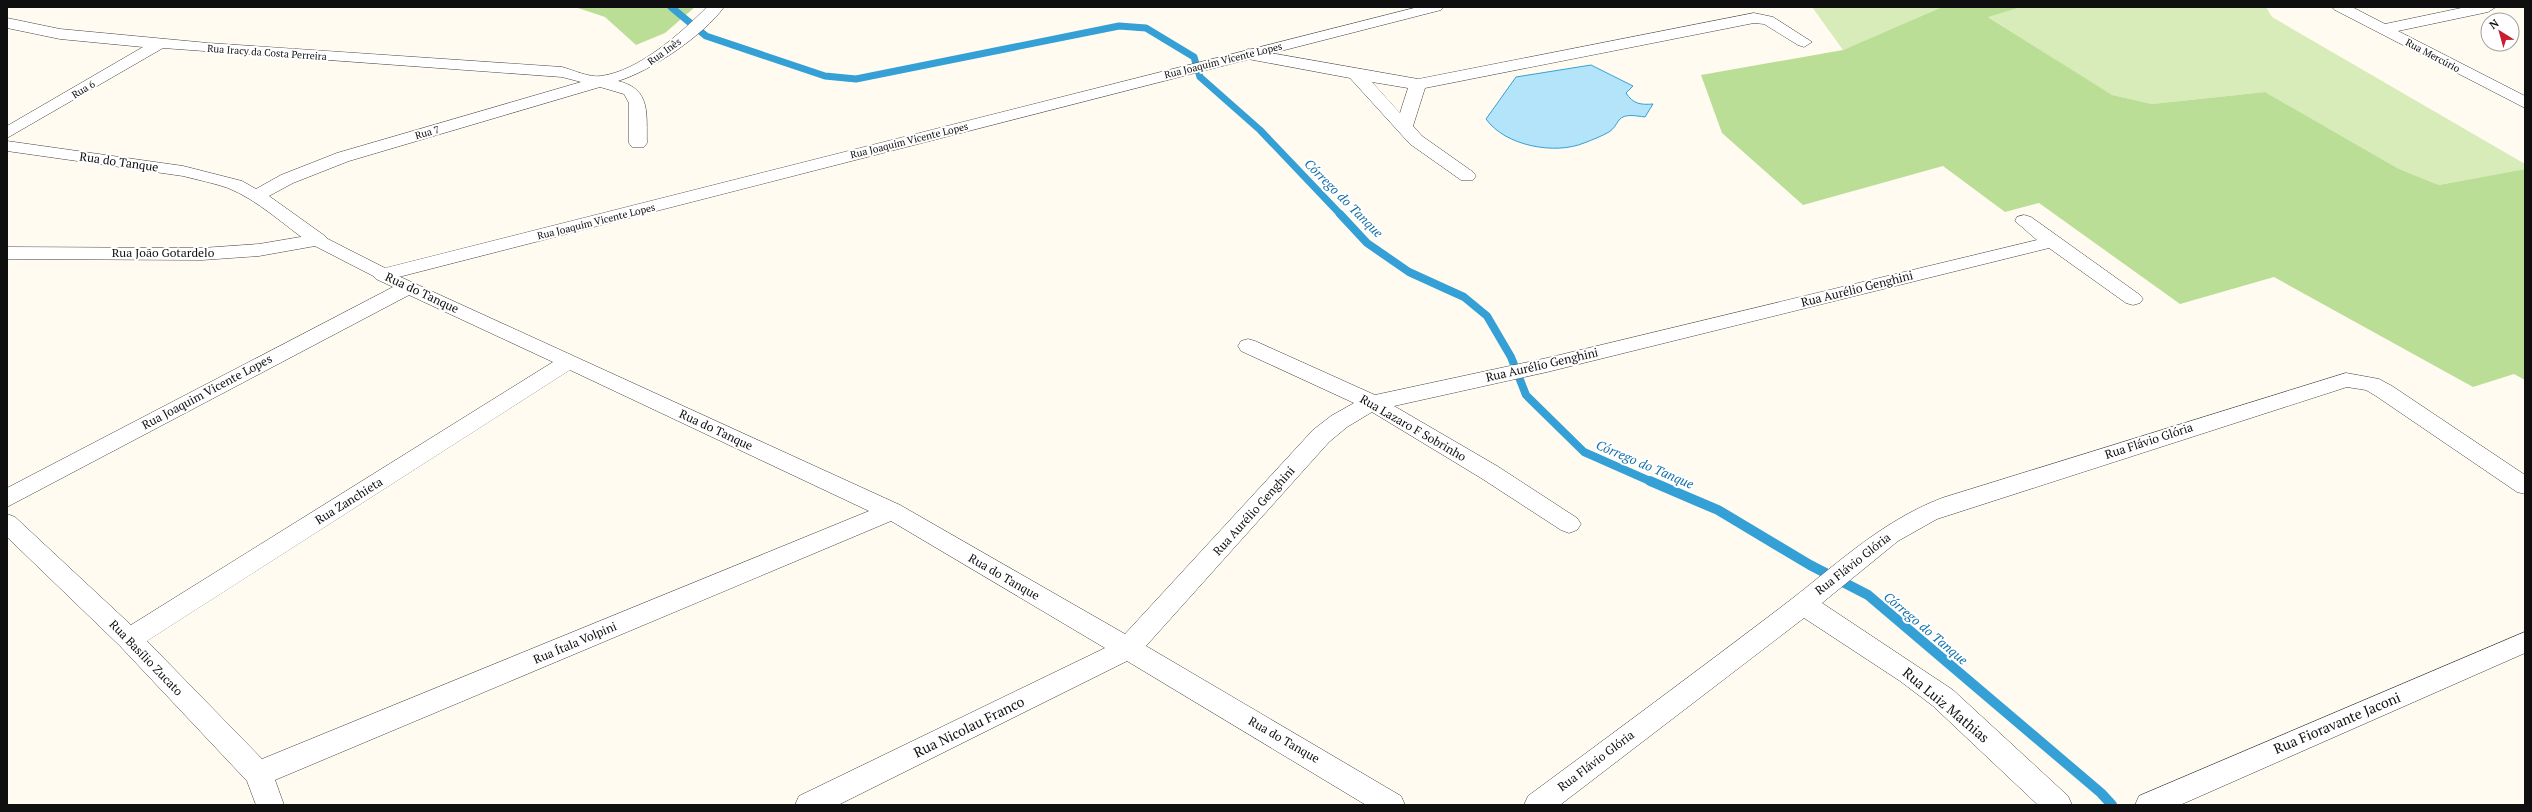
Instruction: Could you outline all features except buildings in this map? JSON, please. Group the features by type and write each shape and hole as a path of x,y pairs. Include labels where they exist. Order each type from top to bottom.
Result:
{"street":[{"name":"Rua Inês","path":"604,82 644,65 675,44 716,7"},
{"name":"Rua Joaquim Vicente Lopes","path":"383,275 1215,62 1436,7"},
{"name":"Rua Mercúrio","path":"2340,7 2525,103"},
{"path":"2384,29 2488,7"},
{"path":"1248,54 1356,75 1418,84 1754,18 1768,20 1804,42"},
{"name":"Rua Iracy da Costa Perreira","path":"7,23 60,34 158,44 562,72 622,87 635,97 638,143"},
{"name":"Rua 6","path":"7,133 158,44"},
{"path":"528,70 547,98"},
{"path":"1356,75 1416,140 1467,176"},
{"name":"Rua 7","path":"256,196 300,174 343,157 604,82"},
{"path":"1404,127 1418,84"},
{"name":"Rua do Tanque","path":"7,146 183,171 236,185 256,196 318,240 383,275 892,511 1391,805"},
{"path":"2024,222 2133,299"},
{"name":"Rua João Gotardelo","path":"7,253 202,254 260,250 318,240"},
{"name":"Rua Aurélio Genghini","path":"1128,649 1321,436 1335,423 1373,404 1547,364 2051,242"},
{"name":"Rua Joaquim Vicente Lopes","path":"7,498 408,287"},
{"name":"Rua Lazaro F Sobrinho","path":"1248,346 1373,404 1489,472 1569,524"},
{"name":"Rua Zanchieta","path":"129,639 568,362"},
{"name":"Rua Flávio Glória","path":"1538,805 1805,602 1874,545 1935,509 2333,382 2357,380 2378,388 2525,486"},
{"name":"Rua Ítala Volpini","path":"258,774 892,511"},
{"name":"Rua Basílio Zucato","path":"7,523 129,639 258,774 270,805"},
{"name":"Rua Luiz Mathias","path":"1805,602 1910,672 1942,698 2058,805"},
{"name":"Rua Fioravante Jaconi","path":"2156,801 2525,642"},
{"name":"Rua Nicolau Franco","path":"809,805 1128,649"}],"green space":[{"path":"575,7 695,7 665,33 636,45 605,17"},
{"path":"1812,7 1942,7 1843,50"},
{"path":"1942,7 2021,7 1988,17 2112,95 2152,104 2265,92 2399,169 2439,185 2525,169 2525,380 2514,374 2473,387 2274,277 2180,304 2039,203 2005,212 1943,166 1803,205 1722,133 1701,75 1843,50"},
{"path":"2021,7 2266,7 2272,17 2525,164 2525,169 2439,185 2399,169 2265,92 2152,104 2111,95 1987,16"}],"water":[{"path":"1591,65 1633,86 1626,93 1634,102 1641,104 1653,104 1645,117 1624,116 1611,131 1603,135 1572,147 1559,148 1531,146 1518,142 1505,136 1494,128 1486,119 1516,77"}],"waterway":[{"path":"671,7 706,36 825,76 856,79 1119,26 1146,28 1194,57 1200,77 1260,130 1341,215"},
{"name":"Córrego do Tanque","path":"1340,214 1367,243 1409,272 1464,297 1487,316 1511,357 1526,395 1584,452 1652,482"},
{"name":"Córrego do Tanque","path":"1650,481 1718,510 1810,565 1868,595 2101,793 2112,805"}]}
